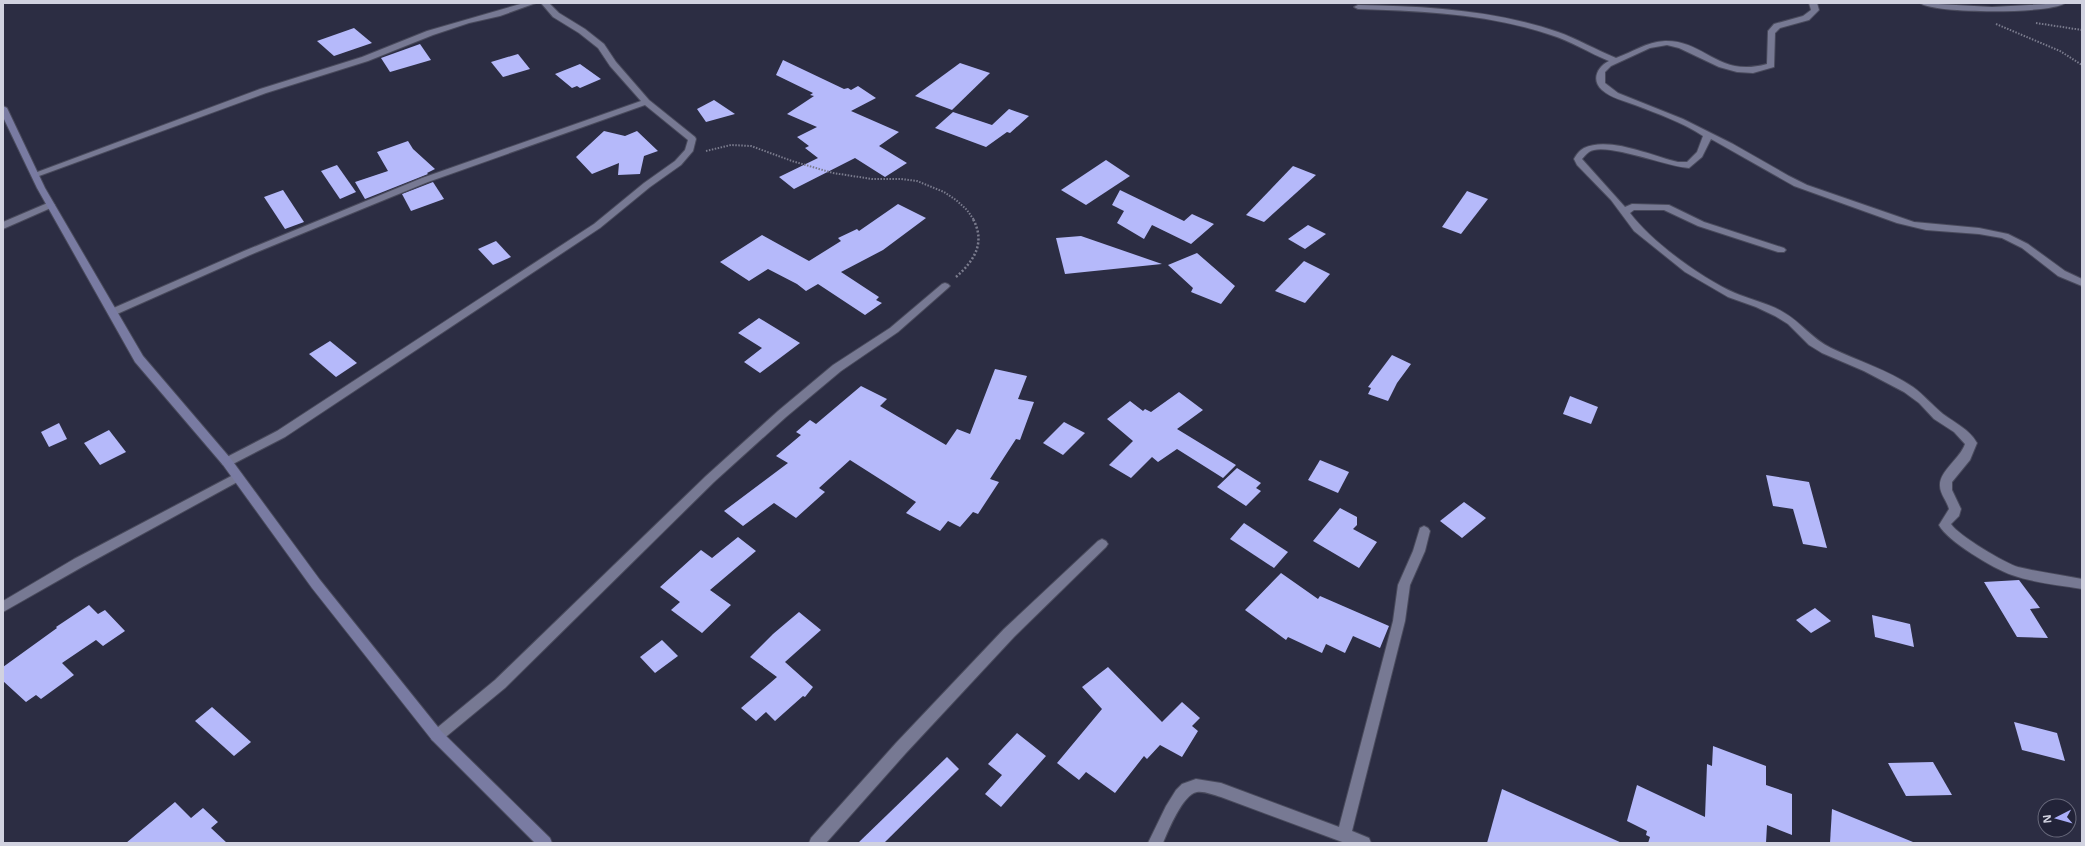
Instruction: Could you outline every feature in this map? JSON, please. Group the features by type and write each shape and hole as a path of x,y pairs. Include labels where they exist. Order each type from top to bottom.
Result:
{"main road":[{"path":"3,108 50,205 139,359 227,462 316,584 437,736 545,843"}],"street":[{"path":"36,174 263,91 365,59 430,33 532,3"},
{"path":"227,462 281,434 597,226 678,163 689,151 692,139 646,102 613,64 601,46 582,31 556,16 544,3"},
{"path":"1813,3 1815,10 1806,18 1777,26 1771,33 1771,65 1758,70 1745,71 1724,68 1690,49 1668,44 1648,46 1606,66 1601,72 1600,82 1602,86 1625,98 1695,127 1706,135 1721,140 1798,184 1902,222 1927,227 1970,230 2006,236 2033,253 2069,280 2082,283"},
{"path":"1924,3 1975,9 2035,7 2061,3"},
{"path":"1358,7 1401,8 1458,13 1508,21 1554,33 1598,54 1617,61"},
{"path":"113,312 247,253 425,180 646,102"},
{"path":"1706,135 1704,147 1694,161 1689,165 1668,163 1611,147 1592,147 1580,154 1578,159 1580,163 1614,198 1642,234 1695,275 1731,296 1760,305 1779,314 1792,322 1813,342 1826,350 1868,368 1915,394 1933,412 1958,429 1971,443 1968,454 1962,464 1945,482 1945,487 1956,508 1955,513 1948,519 1945,525 1950,532 1984,555 2014,571 2082,584"},
{"path":"3,226 50,205"},
{"path":"1624,212 1632,208 1666,208 1700,224 1781,250"},
{"path":"437,736 500,684 642,548 710,479 782,414 837,368 894,330 946,286"},
{"path":"3,607 78,563 237,477"},
{"path":"1344,836 1399,621 1404,585 1418,551 1424,531"},
{"path":"816,843 901,748 1009,633 1102,544"},
{"path":"1155,843 1181,794 1192,786 1221,790 1364,843"}],"path":[{"path":"1975,9 2001,27 2060,51 2082,65"},
{"path":"678,163 713,148 736,146 756,147 785,159 839,174 882,180 903,179 924,184 945,192 973,216 978,231 978,248 966,268 946,286"}],"building":[{"path":"354,28 372,43 334,56 317,41"},
{"path":"420,44 431,60 390,72 381,58"},
{"path":"518,54 530,69 503,77 491,62"},
{"path":"783,60 844,89 848,88 851,90 858,86 876,98 851,111 899,132 879,146 907,163 885,177 855,158 794,189 779,177 818,158 805,148 809,146 797,137 817,127 787,114 814,96 810,95 813,93 776,75"},
{"path":"960,63 990,73 952,110 915,96"},
{"path":"580,64 601,79 580,88 577,86 572,88 555,74"},
{"path":"714,100 735,114 706,122 697,109"},
{"path":"1009,109 1029,116 1010,133 1007,132 986,147 935,128 953,112 992,125"},
{"path":"604,131 625,136 637,131 658,151 644,156 640,174 618,175 619,163 592,174 576,157"},
{"path":"408,141 413,149 435,169 427,173 428,174 365,199 355,182 388,171 377,152"},
{"path":"1106,160 1130,176 1086,205 1061,190"},
{"path":"337,165 356,192 340,199 321,171"},
{"path":"1293,166 1316,175 1264,222 1246,215"},
{"path":"433,182 444,199 411,211 402,194"},
{"path":"283,190 304,222 285,229 264,197"},
{"path":"1120,190 1184,221 1192,214 1214,224 1191,244 1152,225 1144,239 1117,223 1124,211 1112,205"},
{"path":"1467,191 1488,199 1461,234 1442,227"},
{"path":"898,204 926,218 883,250 841,272 879,297 876,300 882,303 865,315 818,284 806,291 797,284 768,269 749,281 720,262 762,235 809,261 841,241 838,238 857,229 859,231"},
{"path":"1308,225 1326,234 1305,249 1288,239"},
{"path":"1081,236 1162,264 1065,274 1056,238"},
{"path":"496,241 511,257 493,265 478,249"},
{"path":"1197,253 1235,286 1221,304 1191,292 1193,288 1168,265"},
{"path":"1304,261 1330,274 1305,303 1275,291"},
{"path":"759,318 800,343 760,373 744,362 762,348 738,333"},
{"path":"330,341 357,363 336,377 309,354"},
{"path":"1392,355 1411,364 1397,383 1388,401 1368,394 1371,388 1368,387"},
{"path":"995,369 1027,376 1018,399 1034,402 1020,440 1016,439 990,479 999,482 978,514 973,512 960,527 948,521 940,531 906,513 916,502 850,460 819,488 825,492 796,518 774,503 743,526 724,511 788,463 776,456 801,435 796,432 810,420 816,424 861,386 887,399 880,406 946,445 957,429 970,434"},
{"path":"1179,392 1203,410 1177,429 1236,465 1223,478 1177,449 1158,462 1152,457 1131,478 1109,465 1133,441 1107,419 1130,401 1143,411 1145,409 1151,412"},
{"path":"1570,396 1598,407 1591,424 1563,414"},
{"path":"1064,422 1085,433 1063,455 1043,443"},
{"path":"59,423 67,439 49,447 41,432"},
{"path":"109,430 126,452 100,465 84,443"},
{"path":"1320,460 1349,472 1338,493 1308,480"},
{"path":"1237,468 1261,483 1256,488 1261,491 1246,506 1217,487"},
{"path":"1766,475 1809,482 1827,548 1803,544 1793,509 1773,506"},
{"path":"1464,502 1486,518 1462,538 1440,521"},
{"path":"1340,508 1357,517 1357,525 1353,529 1377,542 1359,568 1313,541"},
{"path":"1244,523 1288,552 1274,568 1230,539"},
{"path":"738,537 756,551 710,590 731,605 702,633 671,610 680,602 660,587 701,550 712,558"},
{"path":"1281,573 1318,599 1320,596 1389,626 1380,648 1353,636 1345,653 1326,644 1322,653 1288,637 1286,640 1245,610"},
{"path":"2019,580 2040,608 2030,609 2048,638 2017,637 1984,582"},
{"path":"89,605 98,614 105,610 125,631 103,646 96,640 62,663 74,675 41,699 36,695 26,702 3,681 3,667 57,628 56,627"},
{"path":"1815,608 1831,621 1811,633 1796,620"},
{"path":"799,612 821,630 785,662 813,687 805,697 803,696 775,721 766,712 756,721 741,708 777,677 750,657 773,634"},
{"path":"1872,615 1910,624 1914,647 1875,637"},
{"path":"662,640 678,656 655,673 640,657"},
{"path":"1108,667 1162,722 1182,702 1200,718 1192,726 1198,731 1182,757 1160,745 1147,759 1144,756 1115,793 1086,772 1079,780 1057,763 1102,709 1082,687"},
{"path":"212,707 251,742 234,756 195,721"},
{"path":"2014,722 2057,733 2065,761 2022,750"},
{"path":"1017,733 1046,756 1001,807 985,794 1002,775 988,764"},
{"path":"1713,746 1766,766 1766,785 1792,794 1792,835 1767,825 1766,843 1648,843 1650,837 1646,835 1647,831 1627,821 1637,785 1705,817 1707,764 1712,766"},
{"path":"947,757 959,769 884,843 858,843"},
{"path":"1933,762 1952,795 1906,796 1888,763"},
{"path":"1502,789 1622,843 1487,843"},
{"path":"175,802 191,818 203,808 218,822 211,828 227,843 126,843"},
{"path":"1832,809 1913,842 1913,843 1830,843"}]}
